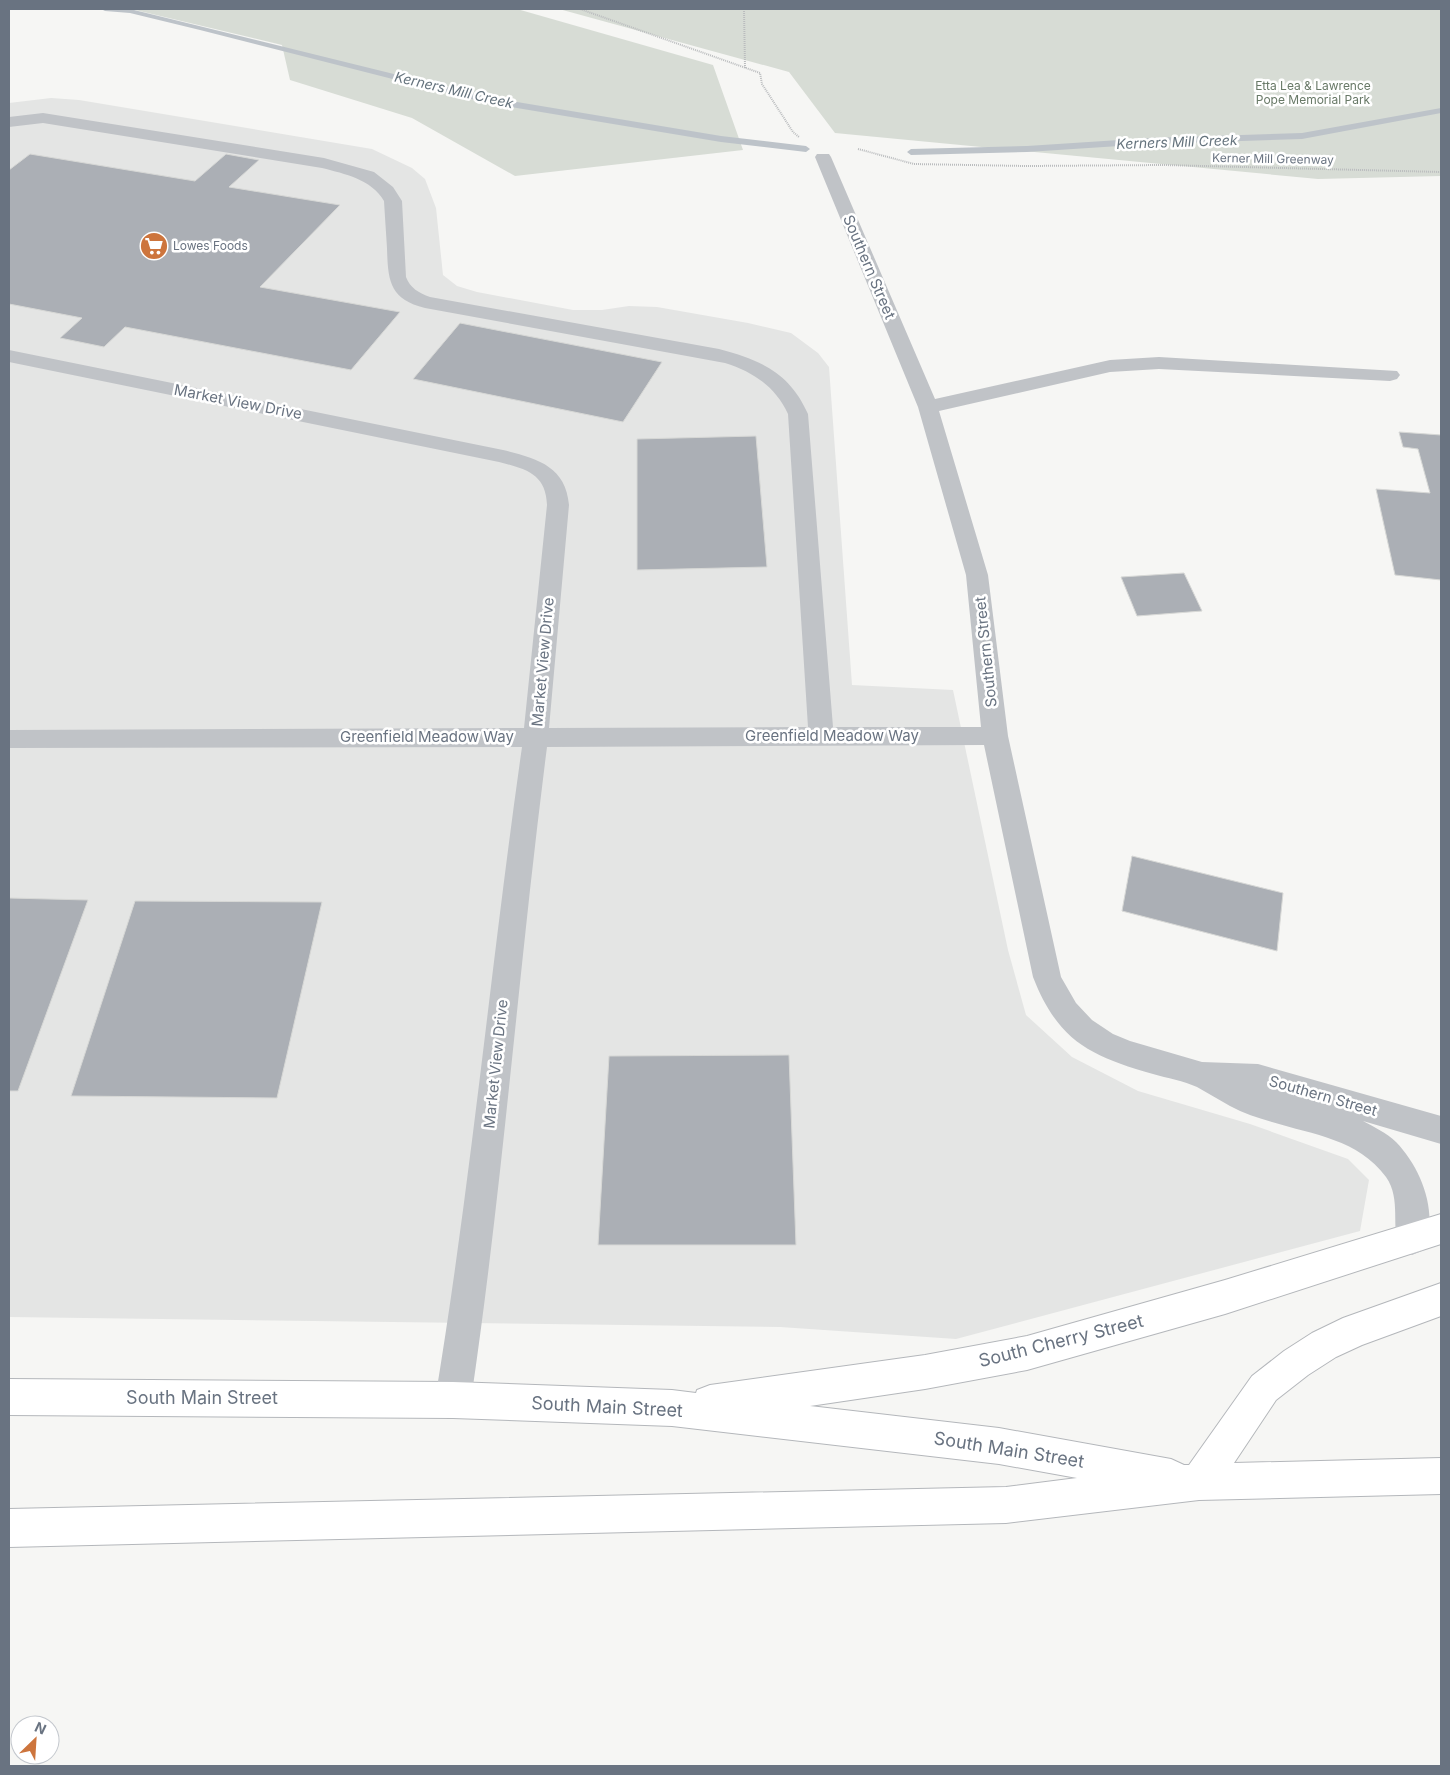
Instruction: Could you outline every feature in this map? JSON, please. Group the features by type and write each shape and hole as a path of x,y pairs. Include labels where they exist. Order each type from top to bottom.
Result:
{"main road":[{"name":"South Cherry Street","path":"672,1408 925,1372 1027,1353 1206,1302 1427,1234"},
{"path":"1199,1482 1264,1388 1296,1363 1324,1345 1355,1330 1441,1300"},
{"name":"South Main Street","path":"9,1397 453,1400 672,1408 999,1446 1199,1482"},
{"name":"South Main Street","path":"9,1528 1006,1505 1199,1482 1441,1476"}],"street":[{"path":"9,122 42,118 311,161 363,174 380,184 391,197 397,277 403,288 419,300 719,355 747,363 769,376 790,396 798,414 821,736"},
{"name":"Southern Street","path":"823,157 928,407 977,575 995,736 1047,977 1054,994 1066,1012 1082,1029 1102,1043 1149,1061 1202,1075 1258,1077 1441,1130"},
{"name":"Market View Drive","path":"9,356 503,456 526,463 544,473 556,486 559,500 536,737 519,862 471,1284 453,1400"},
{"path":"928,407 1110,366 1159,362 1390,375"},
{"name":"Greenfield Meadow Way","path":"9,739 995,736"},
{"name":"Southern Street","path":"1202,1075 1254,1103 1341,1127 1360,1134 1376,1145 1392,1159 1404,1177 1411,1197 1414,1216 1427,1234"}],"path":[{"path":"580,9 760,73 762,84 792,132 800,138"},
{"path":"744,9 745,68"},
{"name":"Kerner Mill Greenway","path":"854,148 923,164 1026,166 1174,165 1441,172"}],"shaded area":[{"path":"51,98 79,100 372,149 412,168 425,179 436,208 443,275 457,286 477,292 573,310 602,310 629,306 657,307 748,323 791,333 818,353 829,367 852,685 953,690 1008,950 1026,1015 1072,1057 1138,1091 1250,1124 1348,1159 1369,1180 1360,1231 956,1339 780,1327 9,1317 9,103"}],"green space":[{"path":"131,9 517,9 713,65 743,150 515,176 412,118 290,80 282,45"},
{"name":"Etta Lea & Lawrence Pope Memorial Park","path":"559,9 1441,9 1441,176 1318,179 835,133 789,72"}],"building":[{"name":"Lowes Foods","path":"30,154 195,181 226,154 259,160 229,187 340,205 260,287 400,312 351,370 125,327 104,347 60,338 82,318 9,304 9,170"},
{"path":"460,323 662,362 623,422 413,379"},
{"path":"1399,432 1441,435 1441,580 1395,575 1376,489 1430,493 1418,449 1403,447"},
{"path":"756,436 767,567 637,570 637,439"},
{"path":"1184,573 1202,611 1137,616 1121,577"},
{"path":"1132,856 1283,893 1277,951 1122,911"},
{"path":"9,898 88,900 18,1091 9,1091"},
{"path":"135,901 322,902 277,1098 71,1096"},
{"path":"789,1055 796,1245 598,1245 609,1056"}],"waterway":[{"name":"Kerners Mill Creek","path":"105,9 130,11 487,100 721,139 806,149"},
{"name":"Kerners Mill Creek","path":"911,152 1027,149 1150,141 1302,136 1441,110"}],"place":[{"name":"Lowes Foods","path":"154,246"}]}
